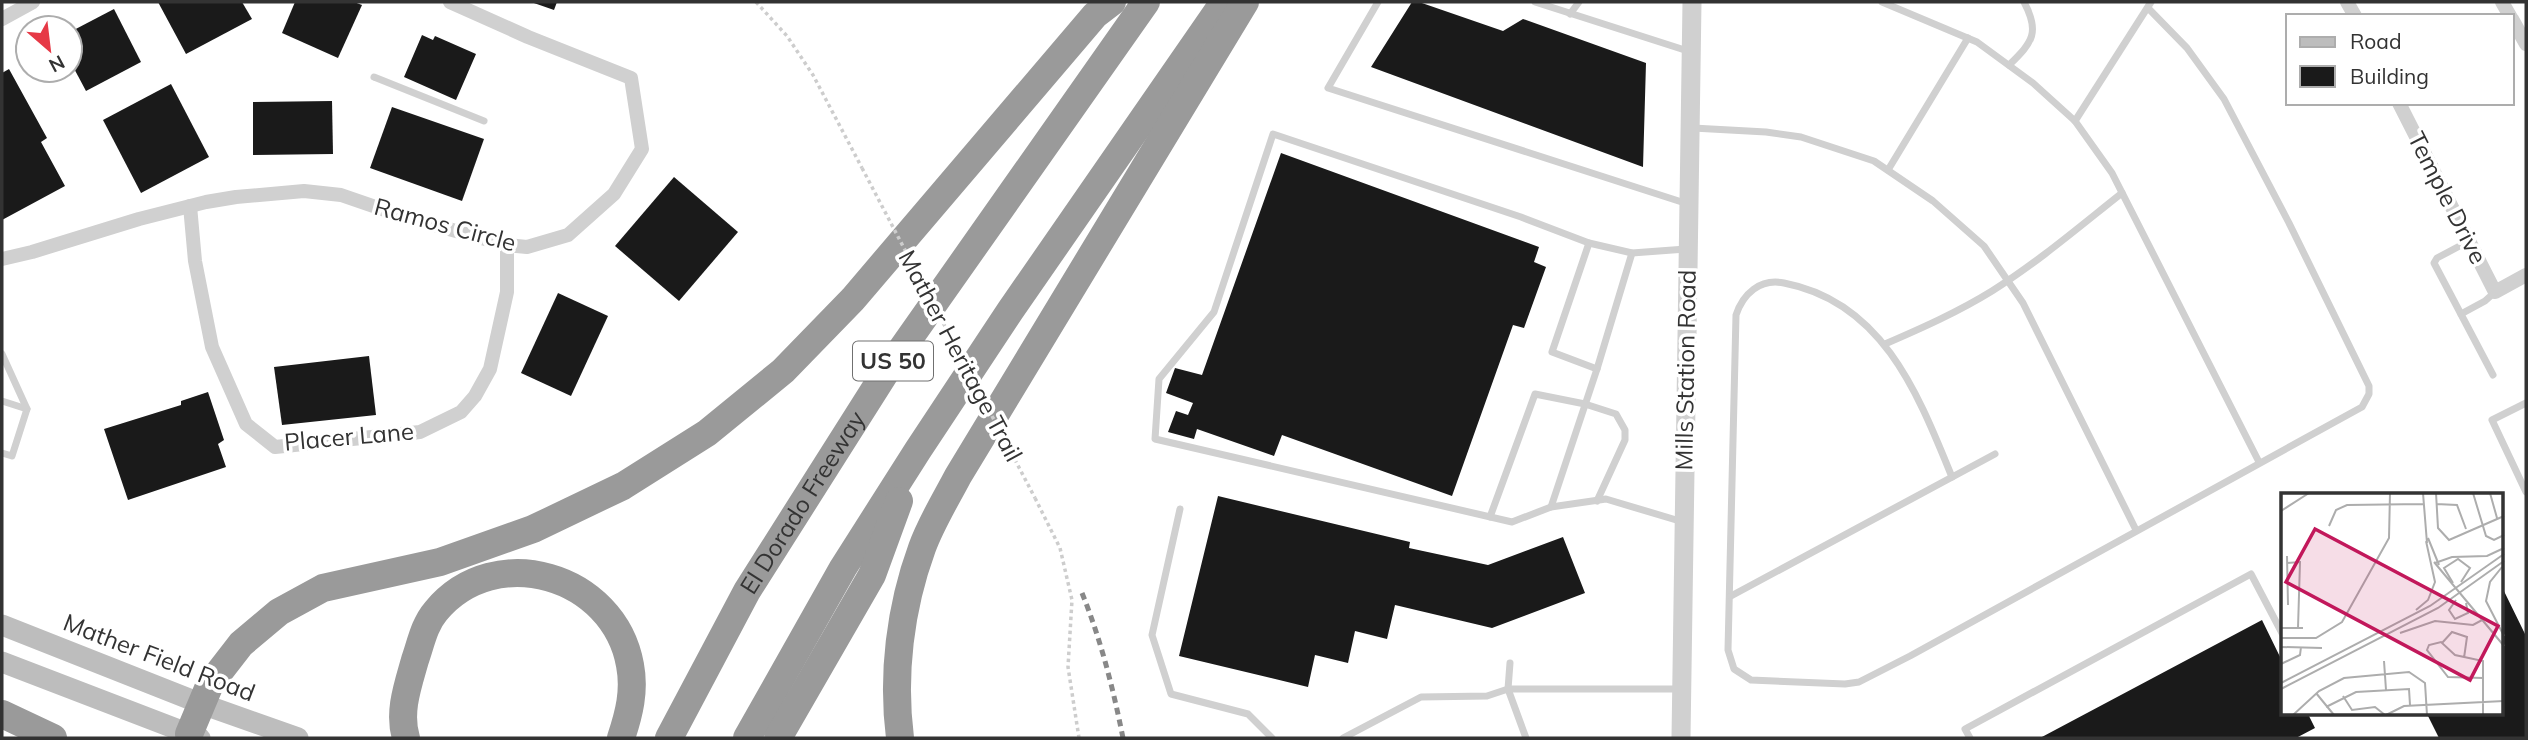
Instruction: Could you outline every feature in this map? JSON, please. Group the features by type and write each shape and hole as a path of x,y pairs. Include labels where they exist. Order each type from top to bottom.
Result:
{"highway":[{"path":"195,736 202,704 210,684 241,645 279,612 323,588 440,562 533,529 623,486 706,433 783,370 853,299 1095,15 1112,2"},
{"name":"El Dorado Freeway","path":"669,738 747,591 887,370 1146,2"},
{"name":"US 50","path":"747,738 843,568 918,450 1010,311 1224,2"},
{"path":"900,738 895,705 901,625 922,547 958,476 1245,2"},
{"path":"778,738 872,575 918,450"},
{"path":"406,738 402,727 406,692 425,628 435,612 454,592 470,583 503,573 520,572 545,575 584,592 613,623 626,650 632,679 631,704 621,738"},
{"path":"2,714 53,738"}],"main road":[{"name":"Mather Field Road","path":"2,625 202,704 298,738"},
{"path":"2,662 195,736"}],"street":[{"path":"2,19 33,2"},
{"name":"Ramos Circle","path":"2,259 32,253 190,206 236,197 304,191 341,195 405,217 506,245 527,247 568,235 614,194 642,149 631,78 450,2"},
{"name":"Mills Station Road","path":"1681,738 1692,2"},
{"path":"2514,22 2526,44"},
{"name":"Temple Drive","path":"2400,105 2495,292"},
{"name":"Placer Lane","path":"190,206 195,261 212,347 246,424 275,447 420,432 461,412 475,396 490,369 508,292 506,245"},
{"path":"2495,292 2526,275"}],"lane":[{"path":"1378,2 1328,88 1689,204"},
{"path":"1535,2 1691,52"},
{"path":"1570,14 1579,2"},
{"path":"1883,2 1968,38 2010,65 2075,121 2112,173 2259,462"},
{"path":"2010,65 2030,42 2033,31 2033,18 2024,2"},
{"path":"1952,477 1916,394 1885,344 1853,315 1806,288 1780,282 1756,287 1747,294 1739,304 1736,315 1728,650 1734,669 1751,680 1845,684 1859,682 2361,407 2370,394 2369,386 2289,222 2224,99 2205,70 2149,5 2075,121"},
{"path":"1888,170 1968,38"},
{"path":"374,77 484,121"},
{"path":"1691,128 1742,130 1801,137 1874,161 1933,201 1984,246 2022,303 2136,530"},
{"path":"1684,522 1606,499 1551,507 1512,522 1155,439 1159,379 1214,312 1273,134 1521,217 1589,243 1632,253 1688,249"},
{"path":"1885,344 1951,315 2008,280 2122,193"},
{"path":"2469,241 2434,261 2493,375"},
{"path":"1589,243 1552,352 1597,369"},
{"path":"1551,507 1632,253"},
{"path":"2461,314 2485,301 2495,292"},
{"path":"2,354 27,409 12,456 2,453"},
{"path":"1490,517 1535,394 1585,404 1616,414 1625,430 1625,440 1597,501"},
{"path":"2,401 27,409"},
{"path":"2526,402 2492,421 2526,492"},
{"path":"1731,596 1995,454"},
{"path":"1180,509 1152,635 1171,694 1248,714 1272,738"},
{"path":"1970,738 1965,729 2251,574 2281,631"},
{"path":"1510,663 1508,689 1526,738"},
{"path":"1343,738 1420,696 1486,696 1508,689 1681,690"}],"path":[{"name":"Mather Heritage Trail","path":"756,2 787,36 813,75 1060,548 1072,600 1068,667 1079,738"}],"building":[{"path":"158,2 242,2 252,19 186,54"},
{"path":"295,2 354,2 362,5 338,58 282,33"},
{"path":"531,2 557,2 554,10"},
{"path":"1412,2 1419,2 1503,31 1523,19 1646,63 1643,167 1371,67"},
{"path":"114,9 141,62 86,91 82,84 84,25"},
{"path":"422,35 433,40 435,36 476,54 456,100 404,77"},
{"path":"9,69 14,84 17,84 47,138 41,142 65,186 2,220 2,73"},
{"path":"171,84 209,157 141,193 103,120"},
{"path":"332,101 333,154 253,155 253,102"},
{"path":"392,107 484,139 462,201 370,168"},
{"path":"1281,153 1539,247 1534,262 1546,267 1524,328 1513,325 1452,496 1282,435 1274,456 1197,429 1194,439 1168,432 1176,411 1188,415 1193,403 1166,393 1175,368 1202,375"},
{"path":"674,177 738,232 679,301 615,246"},
{"path":"558,293 608,316 571,396 521,373"},
{"path":"369,356 376,415 282,425 274,367"},
{"path":"208,392 224,440 218,444 226,467 128,500 104,429 181,405 181,401"},
{"path":"1218,496 1410,542 1409,548 1488,565 1563,537 1585,593 1492,628 1395,605 1387,639 1355,631 1348,663 1315,655 1308,687 1179,656"},
{"path":"2504,591 2526,636 2526,738 2439,738 2428,716 2504,716"},
{"path":"2262,620 2281,659 2281,716 2309,716 2315,728 2296,738 2040,738"}],"railway":[{"path":"1082,593 1106,664 1123,738"}]}
